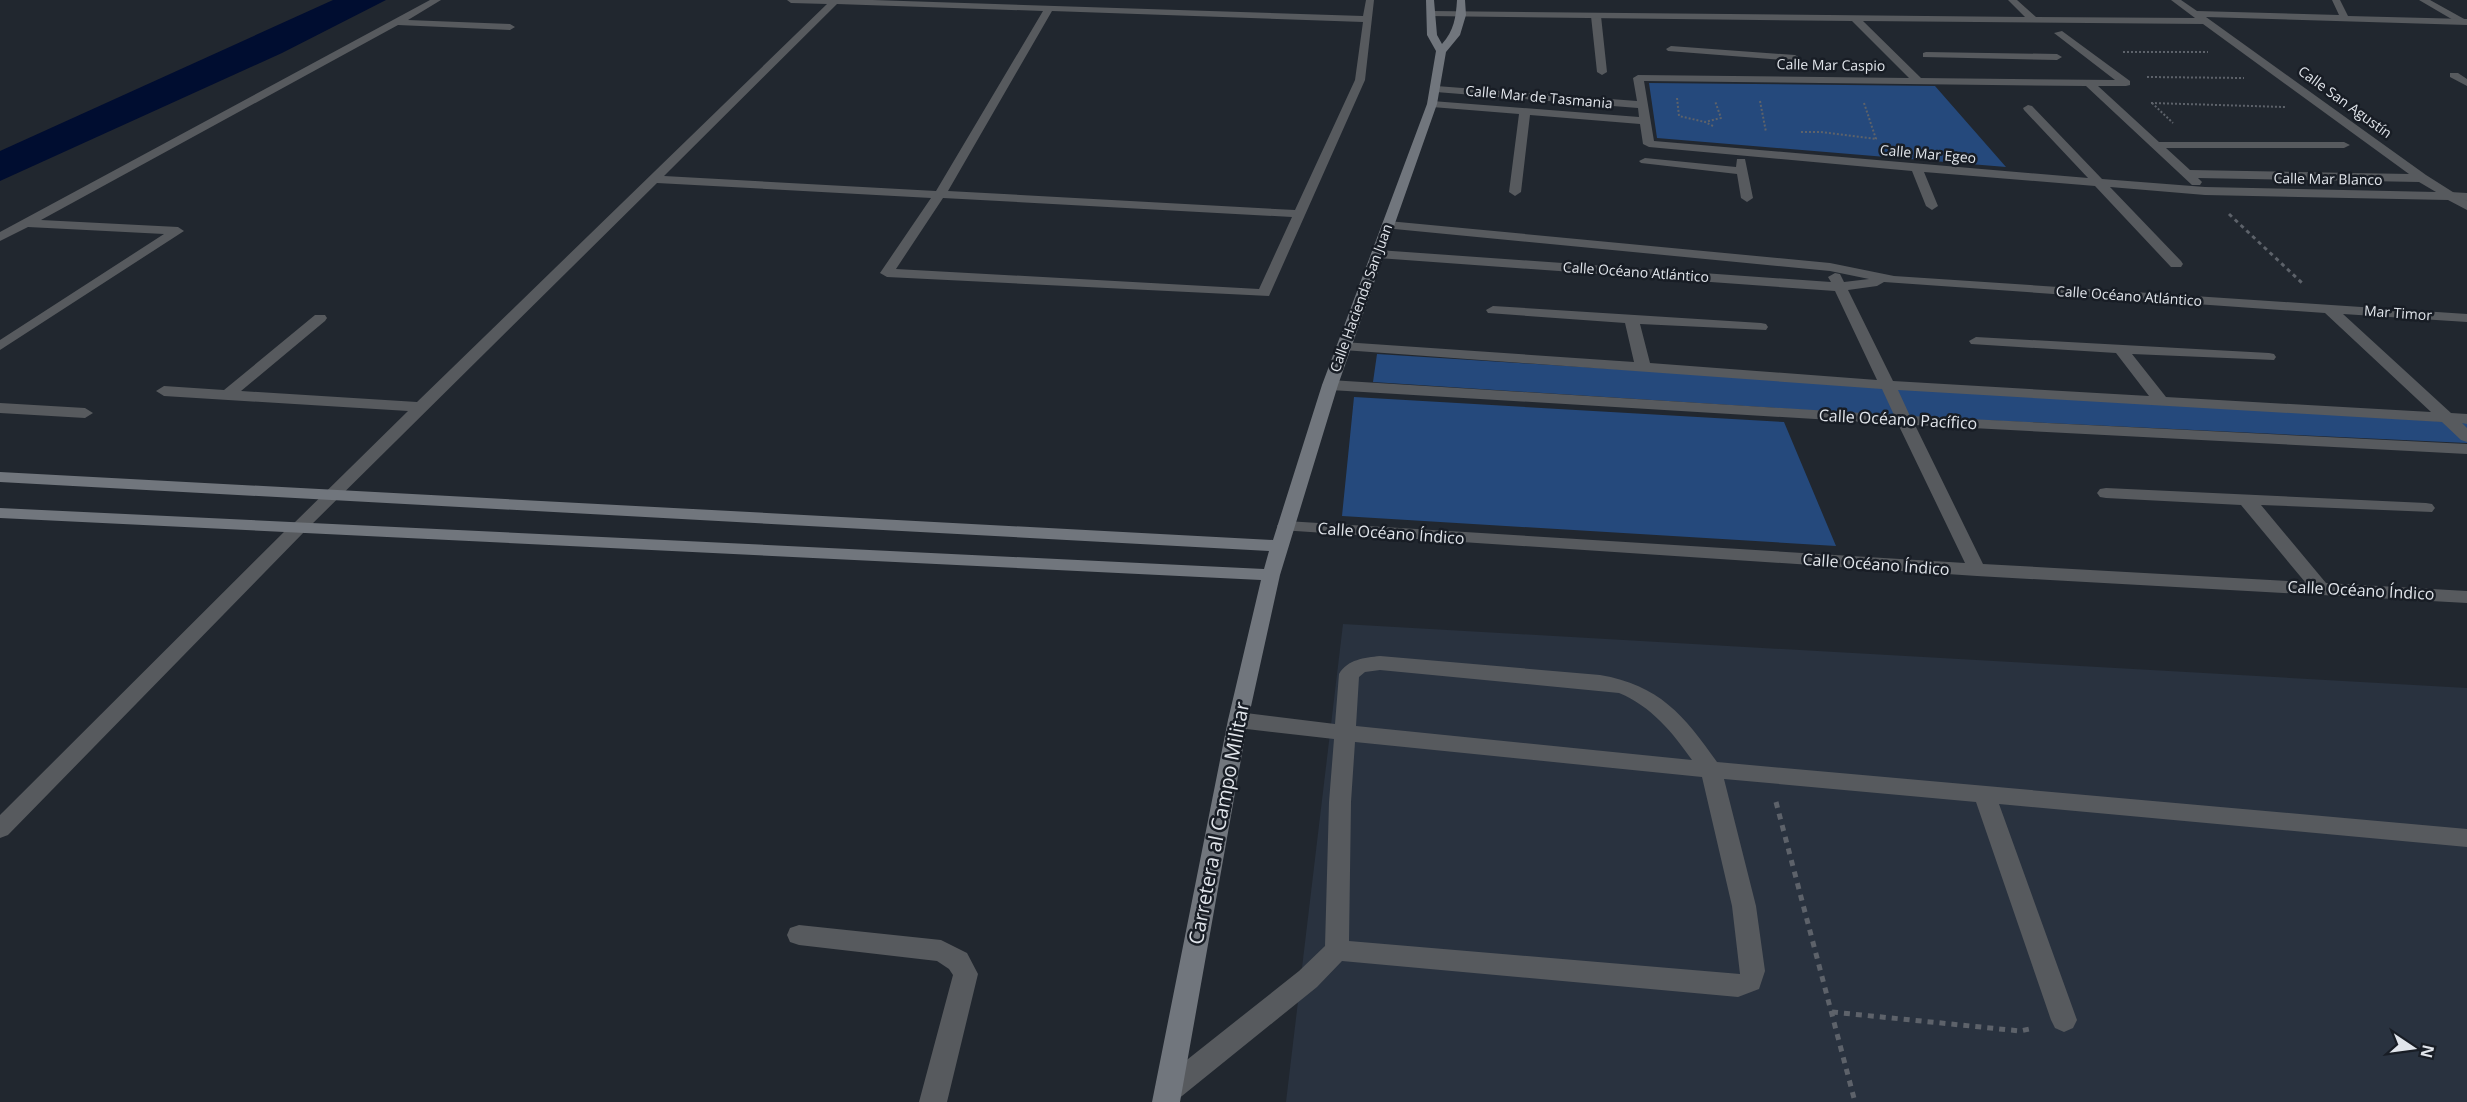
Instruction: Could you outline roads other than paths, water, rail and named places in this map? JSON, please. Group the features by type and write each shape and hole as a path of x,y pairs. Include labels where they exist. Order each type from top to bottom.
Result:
{"main road":[{"name":"Calle Hacienda San Juan","path":"1430,0 1434,42 1441,51"},
{"name":"Calle Hacienda San Juan","path":"1283,536 1343,346 1432,104 1441,51 1455,35 1461,15 1461,0"},
{"path":"0,477 331,495 1283,536"},
{"path":"0,513 1271,575"},
{"name":"Carretera al Campo Militar","path":"1167,1096 1238,720 1271,575 1283,536"}],"street":[{"path":"0,237 437,0"},
{"path":"791,0 977,4 1049,9 1368,19"},
{"path":"1049,9 940,194 887,273 1264,293 1360,80 1370,0"},
{"path":"2012,0 2035,21"},
{"name":"Calle San Agustín","path":"2175,0 2422,178 2467,206"},
{"path":"2336,0 2344,17"},
{"path":"2423,0 2465,22"},
{"path":"0,829 331,495 834,2"},
{"path":"1431,14 1596,16 1752,13 1856,19 2035,21 2344,17 2465,22"},
{"path":"1596,16 1602,72"},
{"path":"1856,19 1918,81"},
{"path":"395,22 510,27"},
{"name":"Calle Mar Caspio","path":"1649,144 1638,78 2126,83 2059,33"},
{"path":"1671,49 1795,58"},
{"path":"1926,55 2057,57"},
{"path":"1771,56 1788,80"},
{"path":"1963,56 1993,82"},
{"path":"2454,75 2467,83"},
{"path":"2090,84 2159,145 2205,191"},
{"name":"Calle Mar de Tasmania","path":"1436,89 1641,105"},
{"name":"Calle Mar de Tasmania","path":"1432,104 1644,120"},
{"path":"2028,108 2176,264"},
{"path":"1515,192 1525,111"},
{"name":"Calle Mar Egeo","path":"1649,144 2205,191"},
{"path":"2159,145 2344,146"},
{"path":"1740,153 1748,198"},
{"path":"1645,161 1743,171"},
{"path":"1917,168 1932,206"},
{"name":"Calle Mar Blanco","path":"2189,174 2422,178"},
{"path":"654,179 1299,214"},
{"name":"Calle Mar Blanco","path":"2205,191 2467,197"},
{"path":"0,346 178,231 26,223"},
{"name":"Calle Océano Atlántico","path":"1388,225 1830,267 1894,280 2329,309"},
{"name":"Calle Océano Atlántico","path":"1378,254 1839,287 1894,280"},
{"path":"1830,267 1977,570"},
{"path":"2329,309 2467,437"},
{"name":"Mar Timor","path":"2329,309 2467,318"},
{"path":"1493,310 1761,327"},
{"path":"227,395 320,318"},
{"path":"1632,320 1643,367"},
{"path":"1976,341 2269,357"},
{"name":"Calle Océano Pacífico","path":"1343,346 1888,385 2467,419"},
{"path":"2120,349 2161,401"},
{"name":"Calle Océano Pacífico","path":"1330,385 1905,420 2467,449"},
{"path":"165,391 422,407"},
{"path":"0,408 85,413"},
{"path":"2106,493 2426,508"},
{"path":"2246,500 2320,588"},
{"name":"Calle Océano Índico","path":"1283,536 2467,597"},
{"path":"1167,1096 1308,980 1337,950 1344,733 1349,674 1360,666 1380,663 1600,682 1630,689 1660,709 1685,732 1711,770 1744,906 1754,971 1750,981 1738,986 1337,950"},
{"path":"1238,720 1711,770 2467,838"},
{"path":"1984,794 2064,1020"},
{"path":"799,935 941,951 958,961 966,974 933,1102"}]}
